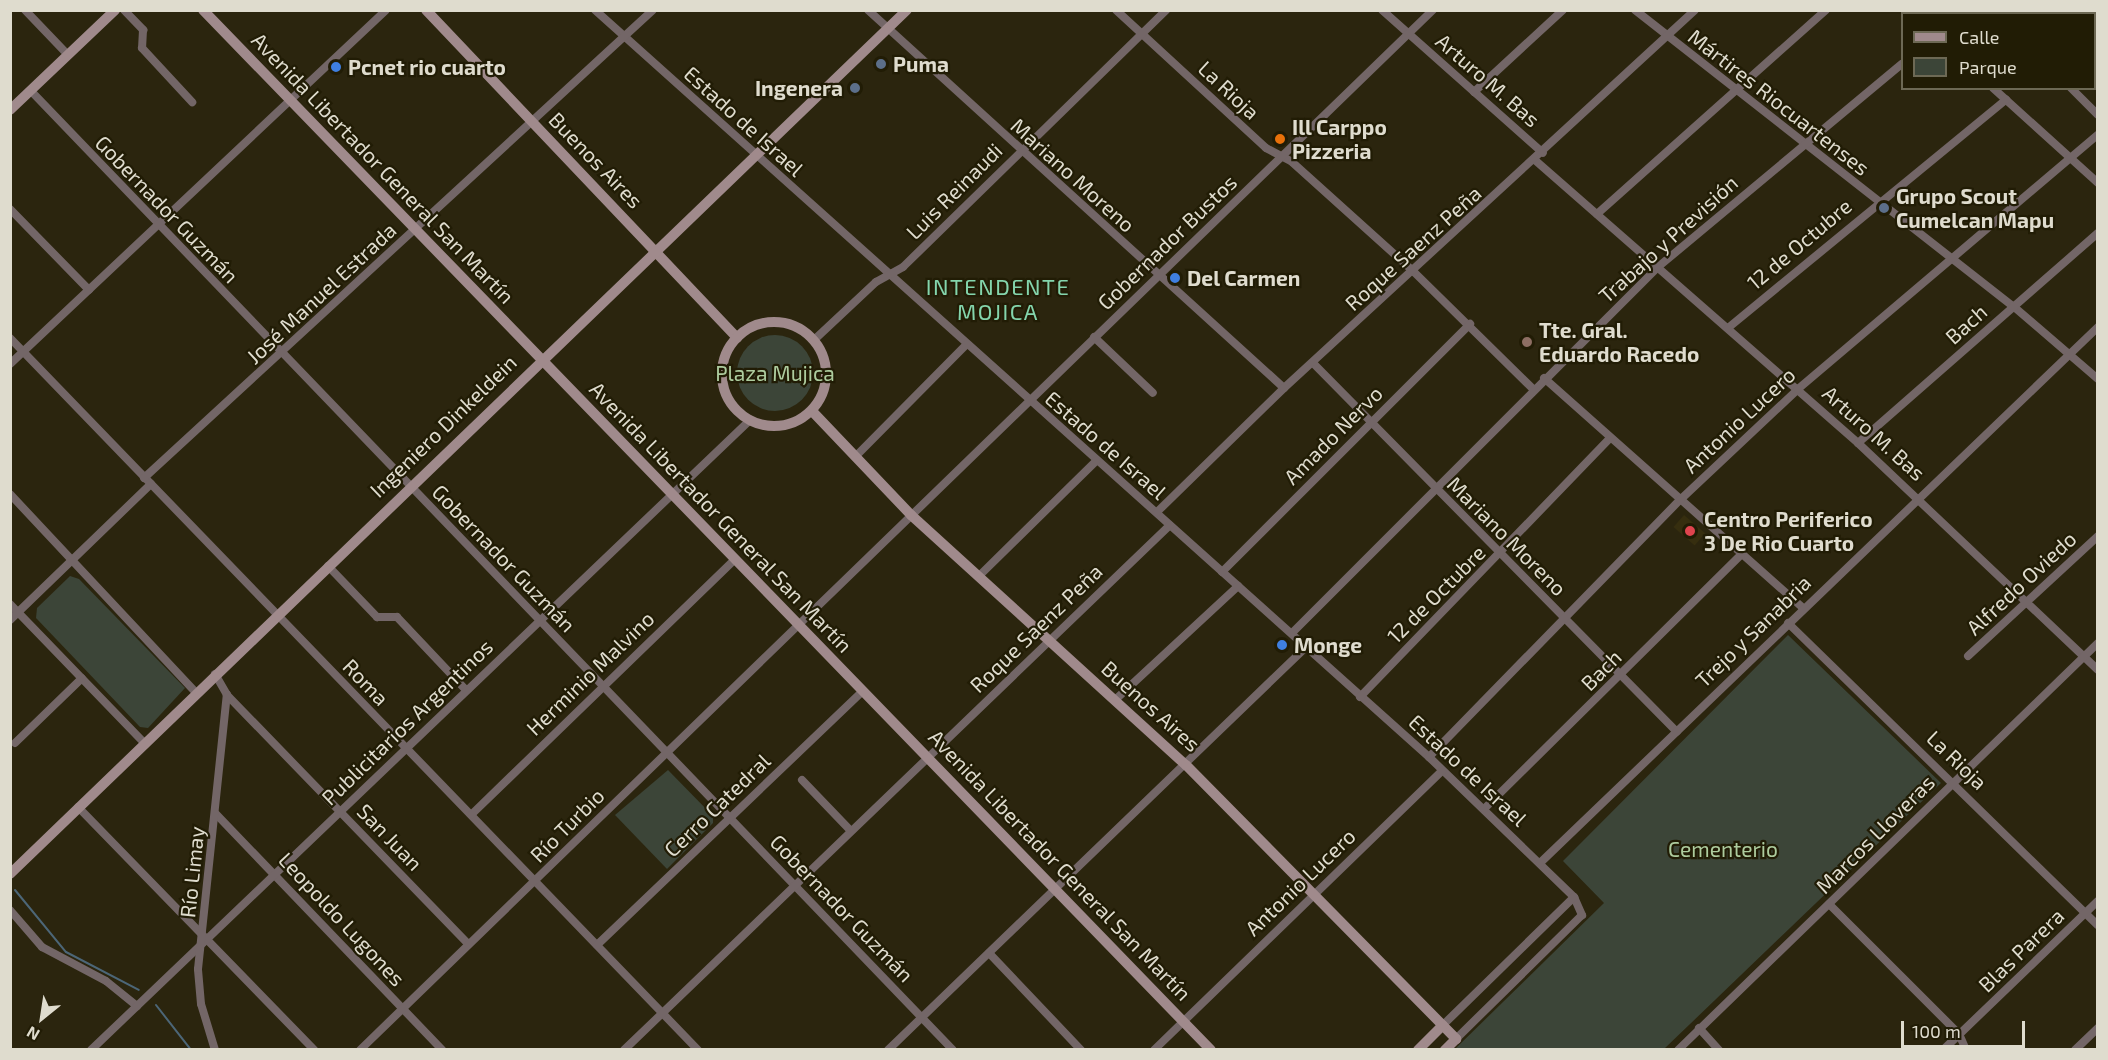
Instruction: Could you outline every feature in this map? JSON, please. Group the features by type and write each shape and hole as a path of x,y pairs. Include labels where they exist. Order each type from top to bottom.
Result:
{"main road":[{"path":"10,110 115,10"},
{"name":"Avenida Libertador General San Martín","path":"203,10 1211,1050"},
{"name":"Buenos Aires","path":"426,10 736,338"},
{"name":"Ingeniero Dinkeldein","path":"10,874 409,485 656,252 753,154 907,10"},
{"path":"776,322 801,329 814,340 826,368 823,391 812,411 782,426 750,420 730,401 722,375 736,338 750,327 776,322"},
{"name":"Buenos Aires","path":"812,411 911,515 1186,765 1456,1039"},
{"path":"1418,1050 1443,1025"},
{"path":"1444,1050 1456,1039"}],"street":[{"path":"25,10 68,55"},
{"path":"124,10 143,30 142,48 192,102"},
{"path":"10,364 288,99 386,10"},
{"name":"Estado de Israel","path":"595,10 753,154 889,273 1028,401 1157,513 1429,757 1574,897 1582,915 1456,1039"},
{"name":"José Manuel Estrada","path":"10,620 71,563 148,481 653,10"},
{"name":"Mariano Moreno","path":"868,10 1157,276 1284,388"},
{"name":"La Rioja","path":"1116,10 1266,148 1282,156 1414,272 1470,324 1532,388"},
{"name":"Luis Reinaudi","path":"814,340 889,273 903,267 1166,10"},
{"name":"Arturo M. Bas","path":"1382,10 1543,153"},
{"name":"Gobernador Bustos","path":"799,626 1433,10"},
{"path":"1474,92 1563,10"},
{"name":"Mártires Riocuartenses","path":"1635,10 1734,92 2013,306 2070,352 2097,379"},
{"name":"Roque Saenz Peña","path":"1157,513 1284,388 1536,161 1695,10"},
{"path":"1597,214 1826,10"},
{"name":"Trabajo y Previsión","path":"1292,633 1532,388 1658,267 1901,65"},
{"path":"1995,90 2097,183"},
{"path":"2073,90 2097,116"},
{"name":"Gobernador Guzmán","path":"31,91 157,225 953,1050"},
{"name":"12 de Octubre","path":"1728,328 1878,201 2006,100"},
{"name":"Antonio Lucero","path":"1429,757 1680,500 1798,389 2097,135"},
{"name":"Arturo M. Bas","path":"1536,161 1858,443 2097,670"},
{"path":"10,209 89,290"},
{"name":"Bach","path":"1858,443 2097,233"},
{"name":"Amado Nervo","path":"1222,572 1470,324"},
{"name":"Trejo y Sanabria","path":"1540,863 2097,327"},
{"path":"1094,337 1154,393"},
{"name":"Roma","path":"10,338 698,1050"},
{"path":"855,457 966,345"},
{"name":"Mariano Moreno","path":"1313,363 1677,732"},
{"path":"1544,378 1803,608"},
{"name":"Publicitarios Argentinos","path":"91,1050 204,939 341,813 538,620 750,420"},
{"name":"12 de Octubre","path":"1360,697 1500,555 1610,438"},
{"path":"979,576 1096,461"},
{"path":"10,494 66,549 71,563 196,693"},
{"name":"Roque Saenz Peña","path":"624,1050 850,830 1170,525"},
{"name":"Alfredo Oviedo","path":"1968,656 2028,603 2097,536"},
{"name":"Bach","path":"1484,809 1741,555"},
{"name":"Herminio Malvino","path":"472,814 602,684 735,560"},
{"path":"327,566 377,617 397,617 466,690"},
{"path":"1115,700 1238,586"},
{"path":"10,604 144,743"},
{"name":"La Rioja","path":"1788,623 1954,782 2097,925"},
{"name":"Río Turbio","path":"360,1050 799,626"},
{"name":"Marcos Lloveras","path":"1678,1050 2097,643"},
{"path":"888,1050 989,953 1054,886 1186,765 1306,647"},
{"name":"San Juan","path":"215,674 227,695 468,944"},
{"path":"15,743 82,678"},
{"name":"Cerro Catedral","path":"597,945 862,692"},
{"name":"Río Limay","path":"216,1050 201,1004 198,969 204,939 227,695"},
{"name":"Antonio Lucero","path":"1154,1050 1442,771"},
{"path":"802,780 850,830"},
{"path":"78,807 314,1050"},
{"name":"Leopoldo Lugones","path":"216,814 276,874 442,1050"},
{"path":"1443,1025 1574,897"},
{"name":"Blas Parera","path":"1943,1050 2097,901"},
{"path":"1829,904 1959,1034 1966,1050"},
{"path":"10,910 42,947 106,981 137,1006"},
{"path":"989,953 1081,1050"},
{"path":"1699,1028 1719,1050"},
{"path":"2075,1050 2097,1028"}],"shaded area":[{"name":"Centro Periferico 3 De Rio Cuarto","path":"1684,515 1705,533 1695,545 1674,527"}],"green space":[{"name":"Plaza Mujica","path":"775,335 790,338 802,346 810,358 813,373 810,388 802,400 790,408 775,411 760,408 748,400 740,388 737,373 740,358 748,346 760,338"},
{"path":"70,576 79,579 185,688 148,728 140,727 36,618 37,608"},
{"name":"Cementerio","path":"1788,635 1941,783 1664,1049 1455,1049 1604,903 1563,861"},
{"path":"668,770 713,816 713,823 667,869 615,815"}],"waterway":[{"path":"15,890 66,952 139,990"},
{"path":"156,1005 191,1050"}],"place":[{"name":"Puma","path":"881,64"},
{"name":"Pcnet rio cuarto","path":"336,67"},
{"name":"Ingenera","path":"855,88"},
{"name":"Ill Carppo Pizzeria","path":"1280,139"},
{"name":"Grupo Scout Cumelcan Mapu","path":"1884,208"},
{"name":"Del Carmen","path":"1175,278"},
{"name":"Tte. Gral. Eduardo Racedo","path":"1527,342"},
{"name":"Centro Periferico 3 De Rio Cuarto","path":"1690,531"},
{"name":"Monge","path":"1282,645"}],"district":[{"name":"INTENDENTE MOJICA","path":"998,298"}]}
